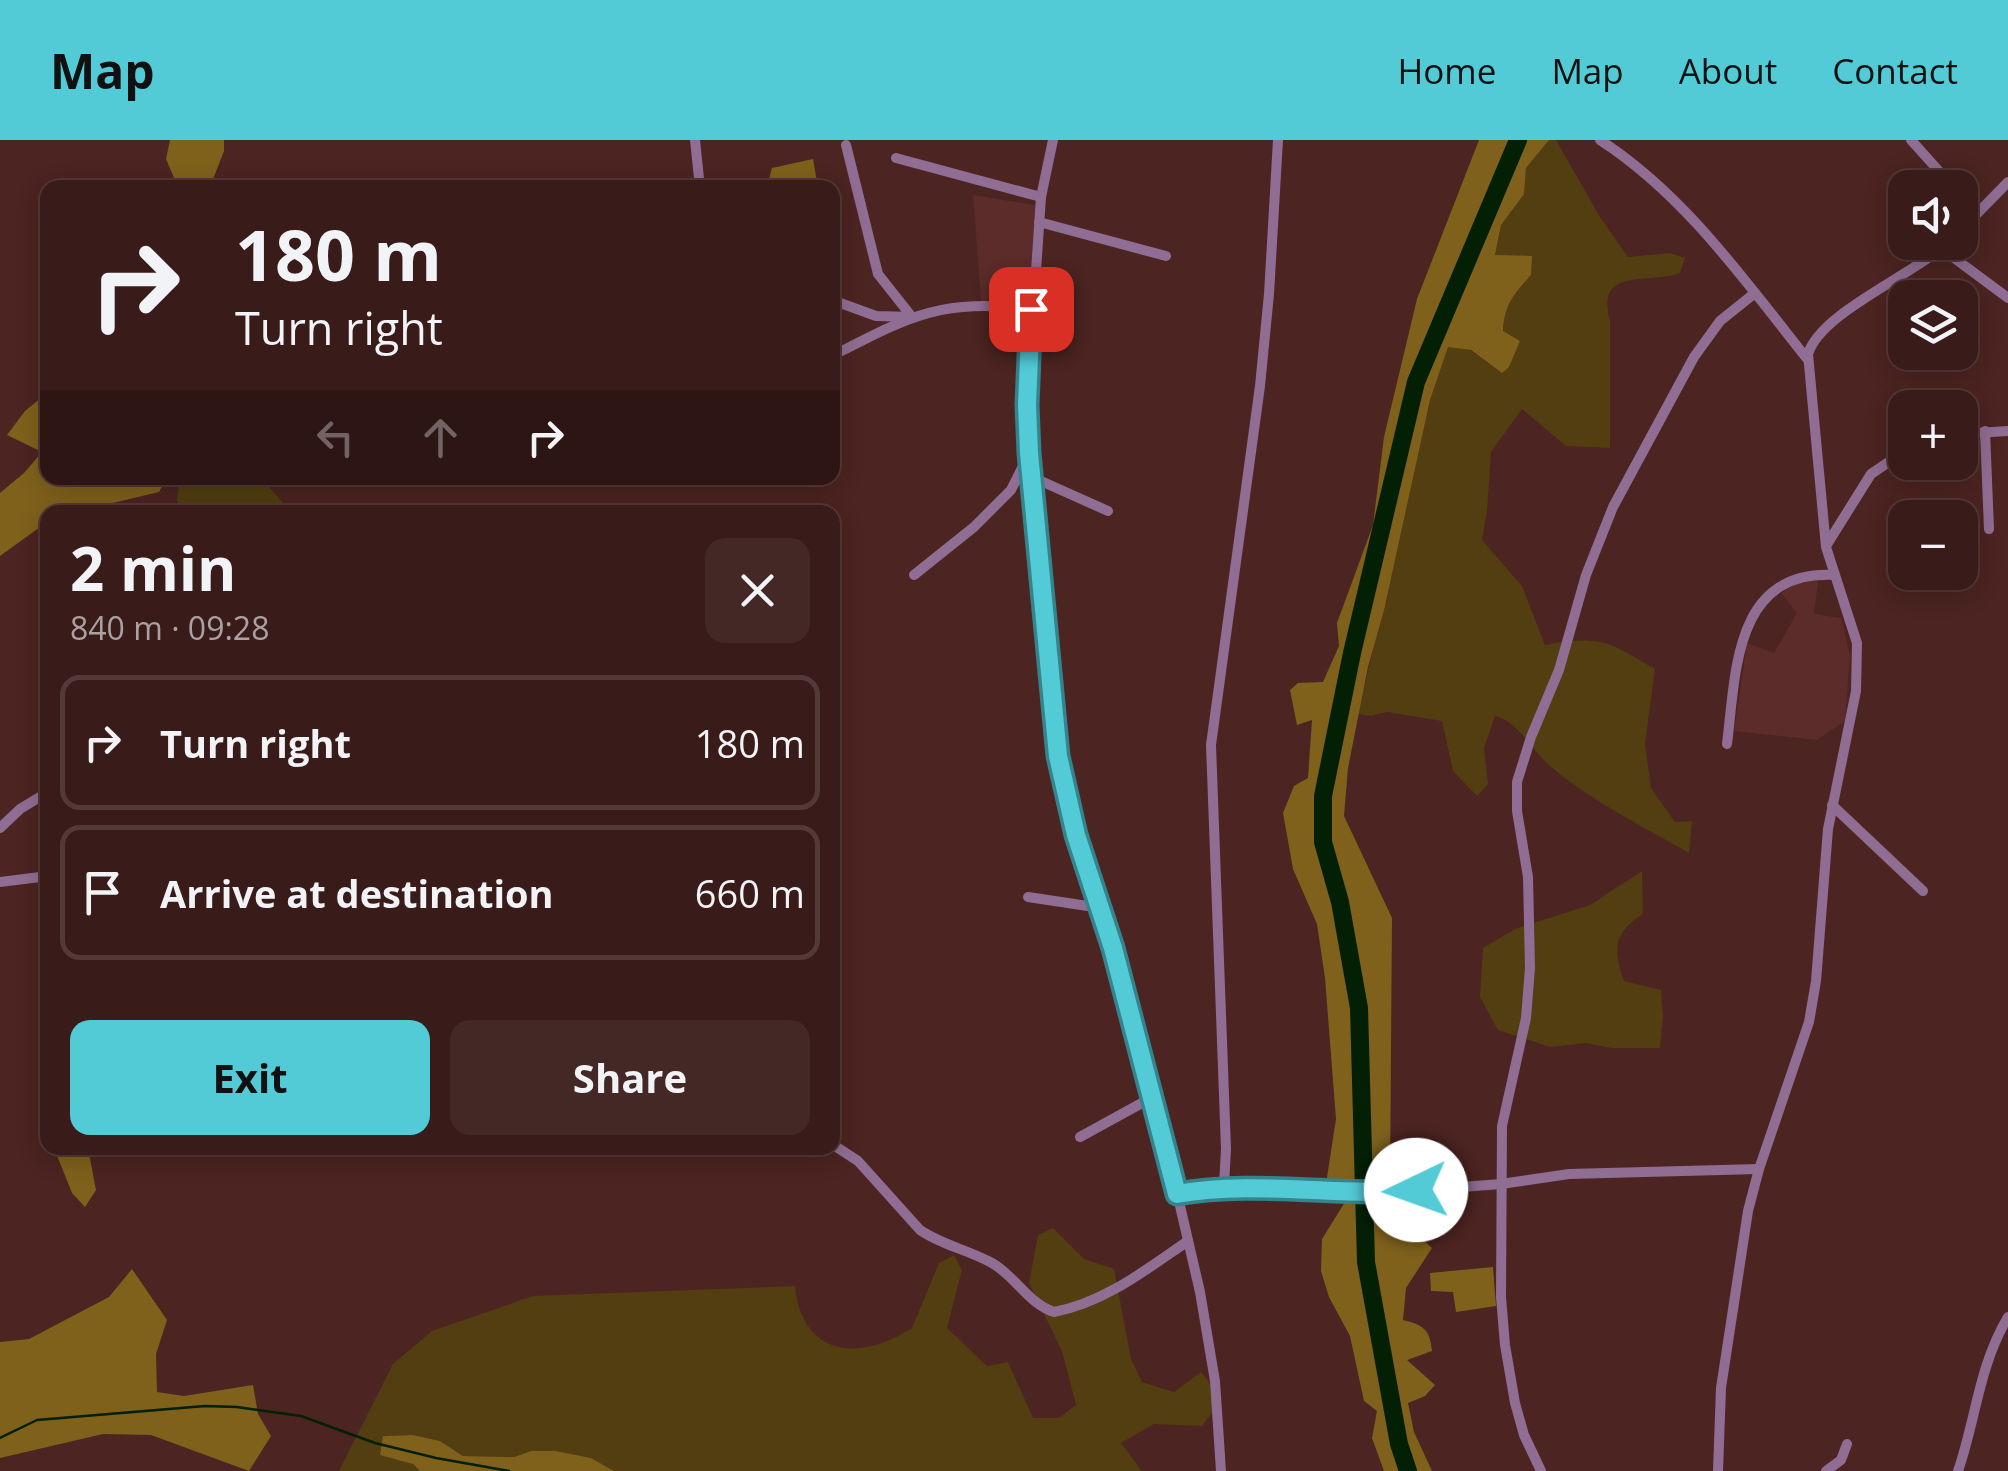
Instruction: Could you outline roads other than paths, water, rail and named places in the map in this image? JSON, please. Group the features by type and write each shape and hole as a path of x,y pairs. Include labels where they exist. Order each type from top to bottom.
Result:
{"street":[{"path":"694,140 699,180"},
{"path":"1053,140 1038,222 1027,405 1058,756 1076,835 1100,908 1188,1240 1212,1356 1221,1471"},
{"path":"1224,1186 1226,1131 1211,745 1260,386 1278,140"},
{"path":"1600,140 1678,205 1808,360"},
{"path":"1911,140 1938,170"},
{"path":"846,145 878,274 912,317"},
{"path":"896,158 1041,197"},
{"path":"1978,211 2008,182"},
{"path":"1038,222 1166,256"},
{"path":"1718,1471 1721,1388 1728,1338 1758,1168 1809,1022 1816,981 1823,864 1832,805 1850,733 1858,668 1854,630 1826,546 1808,360 1811,346 1822,330 1924,260"},
{"path":"1962,260 2008,298"},
{"path":"1541,1471 1520,1419 1505,1345 1500,1184 1502,1126 1526,1018 1530,968 1528,876 1516,798 1521,766 1560,670 1601,534 1630,473 1694,357 1720,321 1755,293"},
{"path":"840,303 876,316 912,317"},
{"path":"840,352 912,317 961,305 1031,309"},
{"path":"1985,430 1989,530"},
{"path":"1978,431 2008,431"},
{"path":"914,575 974,527 1011,490 1029,453"},
{"path":"1826,546 1871,474 1888,462"},
{"path":"1032,477 1108,510"},
{"path":"1727,744 1740,646 1751,617 1785,583 1816,574 1834,575"},
{"path":"0,828 40,797"},
{"path":"1832,805 1923,891"},
{"path":"0,882 40,877"},
{"path":"1028,896 1100,908"},
{"path":"1080,1136 1151,1098"},
{"path":"840,1149 858,1161 920,1230 992,1263 1040,1306 1054,1312 1092,1300 1135,1277 1188,1240"},
{"path":"1177,1194 1224,1186 1382,1193 1569,1174 1758,1168"},
{"path":"1958,1471 1986,1362 2008,1317"},
{"path":"1826,1471 1840,1460 1847,1444"}],"waterway":[{"path":"1408,1471 1399,1444 1366,1262 1359,1008 1340,902 1323,842 1323,796 1352,653 1416,382 1518,140"},
{"path":"0,1438 37,1420 205,1406 237,1407 301,1416 375,1443 509,1471"}]}
